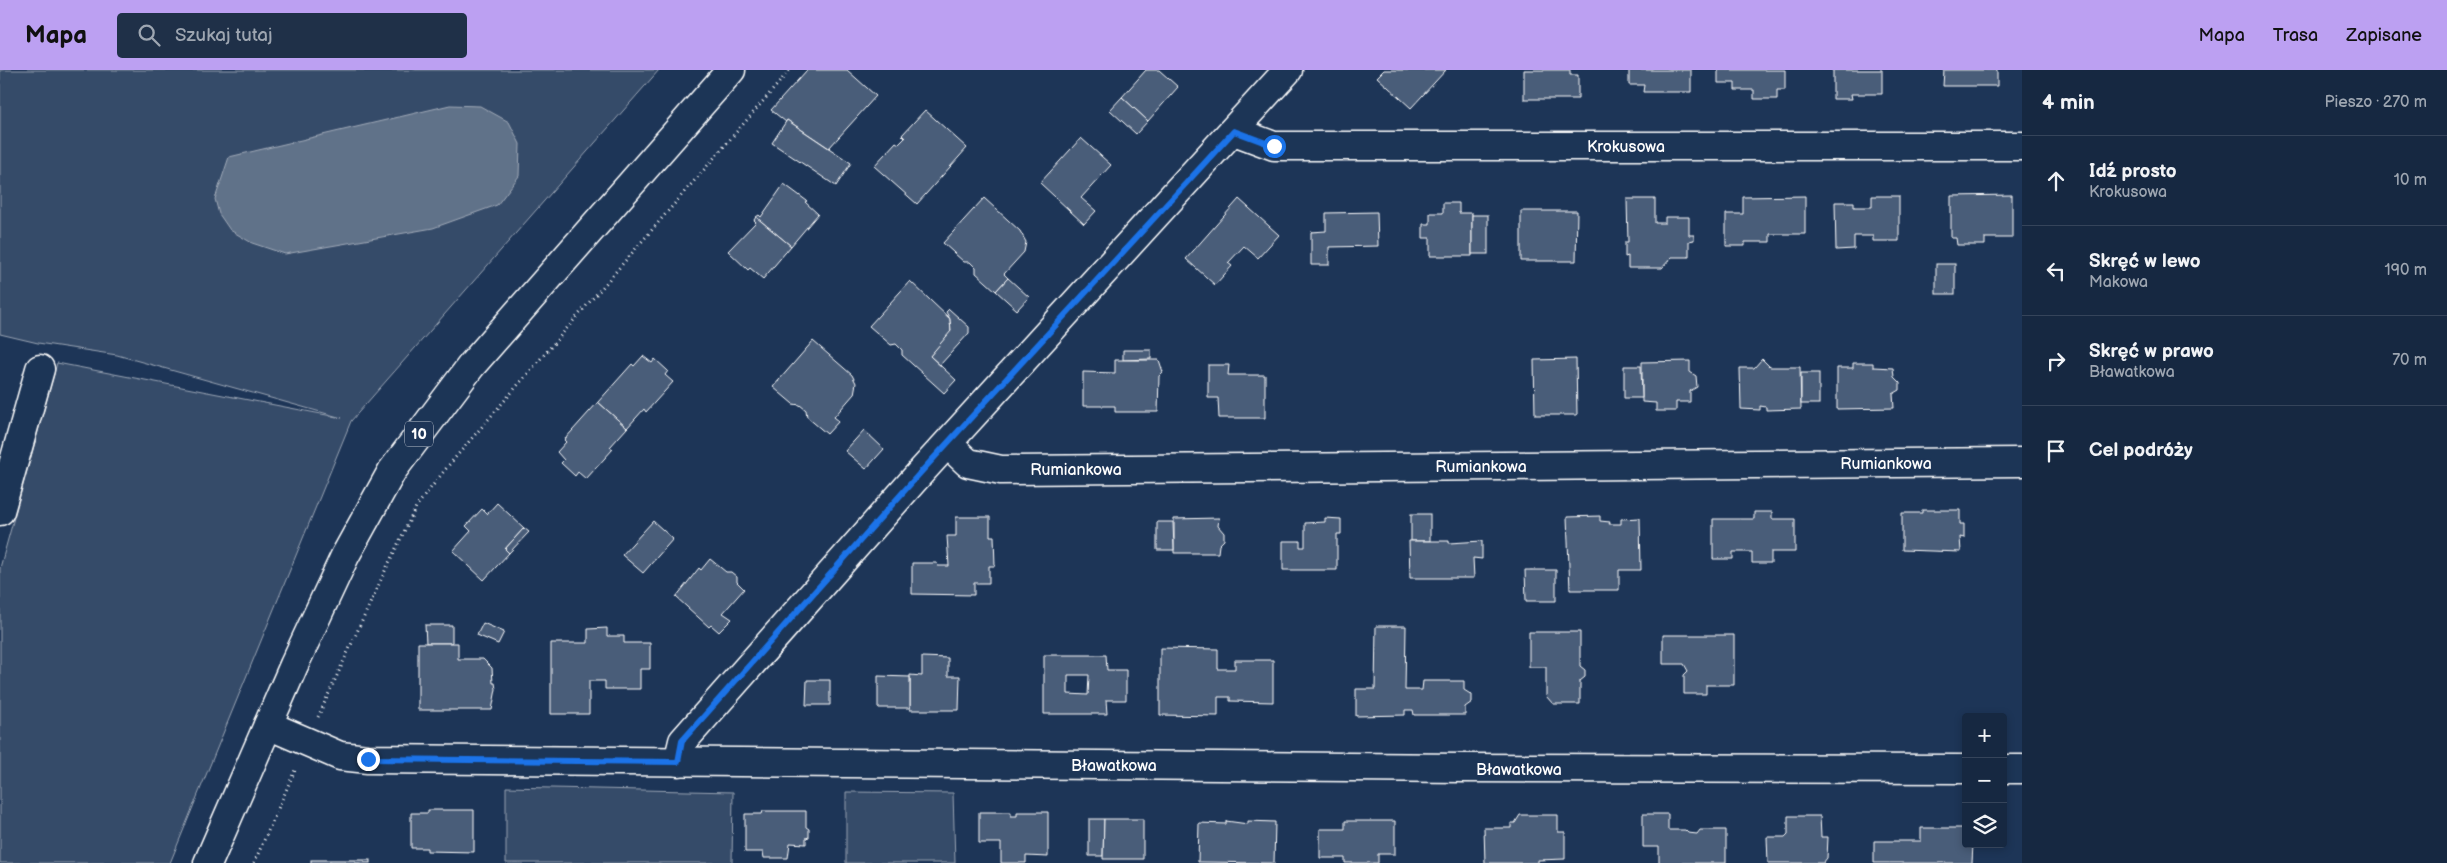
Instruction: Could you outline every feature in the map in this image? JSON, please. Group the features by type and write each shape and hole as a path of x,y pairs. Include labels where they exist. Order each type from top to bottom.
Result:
{"street":[{"name":"10","path":"208,863 345,556 392,471 471,366 731,70"},
{"path":"678,762 682,741 948,444 1288,70"},
{"name":"Krokusowa","path":"1234,131 1274,146 2022,146"},
{"path":"0,511 40,369"},
{"name":"Rumiankowa","path":"948,444 968,463 1002,470 2022,462"},
{"name":"Bławatkowa","path":"268,725 306,744 340,756 368,759 1463,768 1962,769"},
{"path":"2007,769 2022,769"}],"path":[{"path":"254,863 306,744 416,507 448,466 790,70"}],"shaded area":[{"path":"0,70 659,70 351,421 170,863 0,863 0,568 57,363 342,418 117,355 38,343 0,334"},
{"path":"450,105 480,106 509,122 520,144 519,176 497,205 433,228 285,254 252,243 230,230 219,214 215,199 229,157"},
{"path":"506,787 733,792 732,863 506,863"},
{"path":"846,792 953,793 955,863 846,863"}],"building":[{"path":"807,70 847,70 876,96 829,148 787,120 786,122 771,110"},
{"path":"1146,70 1159,70 1178,87 1148,121 1122,97"},
{"path":"1384,70 1446,70 1411,108 1377,77"},
{"path":"1524,70 1570,70 1570,75 1578,75 1578,99 1524,99"},
{"path":"1629,70 1691,70 1691,92 1643,92 1644,85 1629,85"},
{"path":"1718,70 1785,70 1785,90 1777,90 1777,99 1754,99 1754,90 1735,90 1735,83 1718,83"},
{"path":"1833,70 1882,70 1882,94 1851,94 1852,99 1833,99"},
{"path":"1944,70 1997,70 1997,86 1943,86"},
{"path":"1122,97 1148,121 1136,134 1110,110"},
{"path":"925,110 967,148 917,204 874,166 896,142 899,144 905,138 902,135"},
{"path":"787,120 851,163 836,186 772,143"},
{"path":"1081,138 1111,165 1081,198 1096,211 1084,224 1040,183"},
{"path":"784,184 807,201 805,202 818,214 791,246 756,217 759,215 761,217"},
{"path":"2012,195 2012,238 1985,238 1985,245 1957,245 1956,238 1951,238 1951,196"},
{"path":"1805,196 1805,234 1770,234 1770,242 1745,242 1745,246 1726,246 1726,214 1743,214 1743,197"},
{"path":"1872,196 1899,196 1899,241 1873,241 1873,236 1854,236 1854,249 1836,250 1835,202 1854,202 1854,207 1872,207"},
{"path":"984,198 1020,231 1026,242 1024,252 1004,274 1008,278 996,291 976,273 976,268 970,262 964,262 943,243"},
{"path":"1239,199 1279,235 1258,258 1244,246 1228,263 1232,266 1215,285 1186,259"},
{"path":"1627,199 1655,199 1655,223 1665,223 1665,217 1689,217 1689,235 1694,235 1694,240 1689,241 1689,257 1672,257 1662,268 1628,268 1628,256 1625,257 1625,242 1628,242"},
{"path":"1443,203 1459,203 1459,213 1472,213 1472,256 1430,256 1430,238 1423,238 1423,224 1430,224 1430,213 1443,213"},
{"path":"1521,211 1577,211 1576,261 1521,261"},
{"path":"1377,212 1378,246 1329,247 1329,265 1311,265 1311,232 1326,231 1326,213"},
{"path":"1472,215 1488,215 1488,254 1472,254"},
{"path":"756,217 791,246 763,279 750,268 748,270 728,251 756,222 754,220"},
{"path":"1936,264 1955,264 1955,294 1936,294"},
{"path":"1008,278 1029,297 1017,310 996,291"},
{"path":"910,281 950,319 951,333 930,356 956,380 944,393 902,355 902,350 896,344 891,345 869,326"},
{"path":"949,309 969,327 969,333 940,365 930,356 951,331 950,319 946,312"},
{"path":"813,341 852,375 856,383 854,394 834,417 839,421 827,434 807,417 806,410 800,405 793,404 773,387"},
{"path":"1123,350 1151,350 1151,359 1123,360"},
{"path":"643,356 652,363 655,359 668,371 665,375 673,382 646,412 644,409 627,428 598,402 632,364 634,366"},
{"path":"1576,359 1577,415 1535,415 1534,360"},
{"path":"1762,359 1770,367 1800,367 1801,409 1766,410 1766,407 1760,406 1760,410 1741,409 1740,368 1754,368"},
{"path":"1115,360 1159,360 1163,372 1159,376 1158,412 1115,412 1115,406 1083,406 1083,372 1115,373"},
{"path":"1690,361 1690,372 1696,376 1697,387 1690,391 1690,402 1676,402 1676,411 1656,411 1656,403 1642,402 1642,362"},
{"path":"1853,363 1873,363 1873,367 1893,368 1894,377 1900,383 1900,390 1893,394 1894,408 1837,409 1837,368 1853,368"},
{"path":"1208,365 1229,365 1228,375 1265,375 1265,418 1219,418 1218,398 1208,398"},
{"path":"1624,366 1641,366 1642,398 1624,398"},
{"path":"1801,373 1819,373 1819,404 1801,404"},
{"path":"598,402 627,428 610,447 613,449 586,479 578,472 575,476 561,463 564,460 557,452 566,442 564,440"},
{"path":"864,430 884,449 866,469 845,451"},
{"path":"497,503 524,528 505,549 509,553 484,580 453,551 471,531 466,526 482,509 487,514"},
{"path":"1922,510 1960,510 1960,524 1964,524 1964,538 1960,537 1961,552 1902,550 1902,513 1922,513"},
{"path":"1754,512 1772,512 1772,519 1795,519 1795,552 1771,552 1771,563 1752,563 1752,552 1733,552 1733,559 1713,559 1713,519 1754,519"},
{"path":"1411,514 1430,514 1430,541 1411,541"},
{"path":"1600,516 1600,521 1610,522 1609,524 1621,524 1621,519 1640,518 1641,570 1619,570 1619,590 1570,590 1567,517"},
{"path":"956,517 990,517 990,536 994,536 995,566 989,566 989,583 974,583 974,595 912,594 912,563 937,563 938,566 949,566 947,536 956,536"},
{"path":"1219,518 1218,526 1224,533 1224,540 1219,545 1218,553 1174,553 1174,519"},
{"path":"1325,518 1341,519 1341,534 1337,534 1337,570 1283,570 1283,541 1300,541 1300,547 1305,547 1305,523 1325,522"},
{"path":"653,521 673,539 643,573 622,555"},
{"path":"1157,522 1173,522 1174,550 1157,550"},
{"path":"524,528 529,532 509,553 505,549"},
{"path":"1409,541 1449,541 1449,543 1482,541 1482,559 1473,558 1474,578 1410,578"},
{"path":"710,559 726,572 731,572 737,577 737,582 744,589 723,613 732,619 719,632 711,625 709,627 676,597 699,568 701,570"},
{"path":"1525,570 1556,570 1556,601 1526,601"},
{"path":"483,623 504,632 498,644 477,635"},
{"path":"425,625 452,625 452,643 426,643"},
{"path":"1376,626 1406,626 1405,690 1422,690 1423,681 1464,681 1464,690 1472,695 1472,702 1465,707 1465,715 1414,715 1413,710 1405,710 1405,715 1356,716 1356,689 1375,689"},
{"path":"607,628 607,636 624,636 624,643 650,643 650,669 640,669 640,689 605,689 605,681 589,681 589,714 551,714 551,643 588,643 588,629"},
{"path":"1529,632 1580,632 1580,666 1585,670 1585,677 1580,681 1580,704 1553,704 1546,696 1546,667 1529,667"},
{"path":"1663,635 1734,635 1734,685 1706,685 1706,694 1684,694 1684,675 1688,671 1684,664 1663,664"},
{"path":"418,643 458,643 458,659 483,659 492,668 493,683 495,683 496,689 492,710 418,710"},
{"path":"1160,648 1218,649 1218,669 1235,669 1235,660 1273,660 1273,702 1230,701 1230,697 1218,697 1218,716 1160,715"},
{"path":"1044,655 1106,655 1107,670 1126,670 1126,700 1106,700 1107,714 1044,714","holes":["1068,675 1089,675 1088,695 1068,694"]},
{"path":"922,657 948,658 948,676 960,676 959,710 910,710 910,675 922,676"},
{"path":"878,676 910,677 910,708 878,708"},
{"path":"807,680 830,680 830,705 806,705"},
{"path":"428,810 474,810 474,852 427,851 427,848 411,848 411,813 428,813"},
{"path":"763,811 806,811 806,827 809,829 809,837 806,838 806,844 790,843 788,858 764,858 763,852 745,852 745,814 762,814"},
{"path":"979,812 1011,812 1011,816 1017,816 1017,812 1048,812 1048,857 1026,856 1026,863 1001,863 1001,843 979,843"},
{"path":"1643,814 1668,814 1668,830 1685,830 1688,833 1697,834 1700,830 1726,830 1726,863 1659,863 1659,847 1643,847"},
{"path":"1520,815 1558,815 1558,832 1565,832 1565,859 1538,860 1538,863 1485,863 1484,828 1511,828 1511,823 1515,823"},
{"path":"1788,816 1820,816 1821,837 1828,837 1827,858 1823,863 1768,863 1767,837 1785,837 1788,834"},
{"path":"1089,819 1104,819 1103,856 1089,856"},
{"path":"1104,819 1143,819 1143,859 1103,859"},
{"path":"1226,821 1248,824 1248,821 1275,822 1274,863 1198,862 1199,823 1226,824"},
{"path":"1345,821 1395,821 1395,854 1378,854 1378,863 1345,863 1345,858 1320,858 1320,829 1345,829"},
{"path":"1921,828 1962,828 1962,848 1973,848 1972,863 1874,863 1874,841 1921,841"},
{"path":"311,860 370,860 370,863 311,863"}],"route":[{"path":"368,759 678,762 682,741 921,472 1234,131 1274,146"}]}
